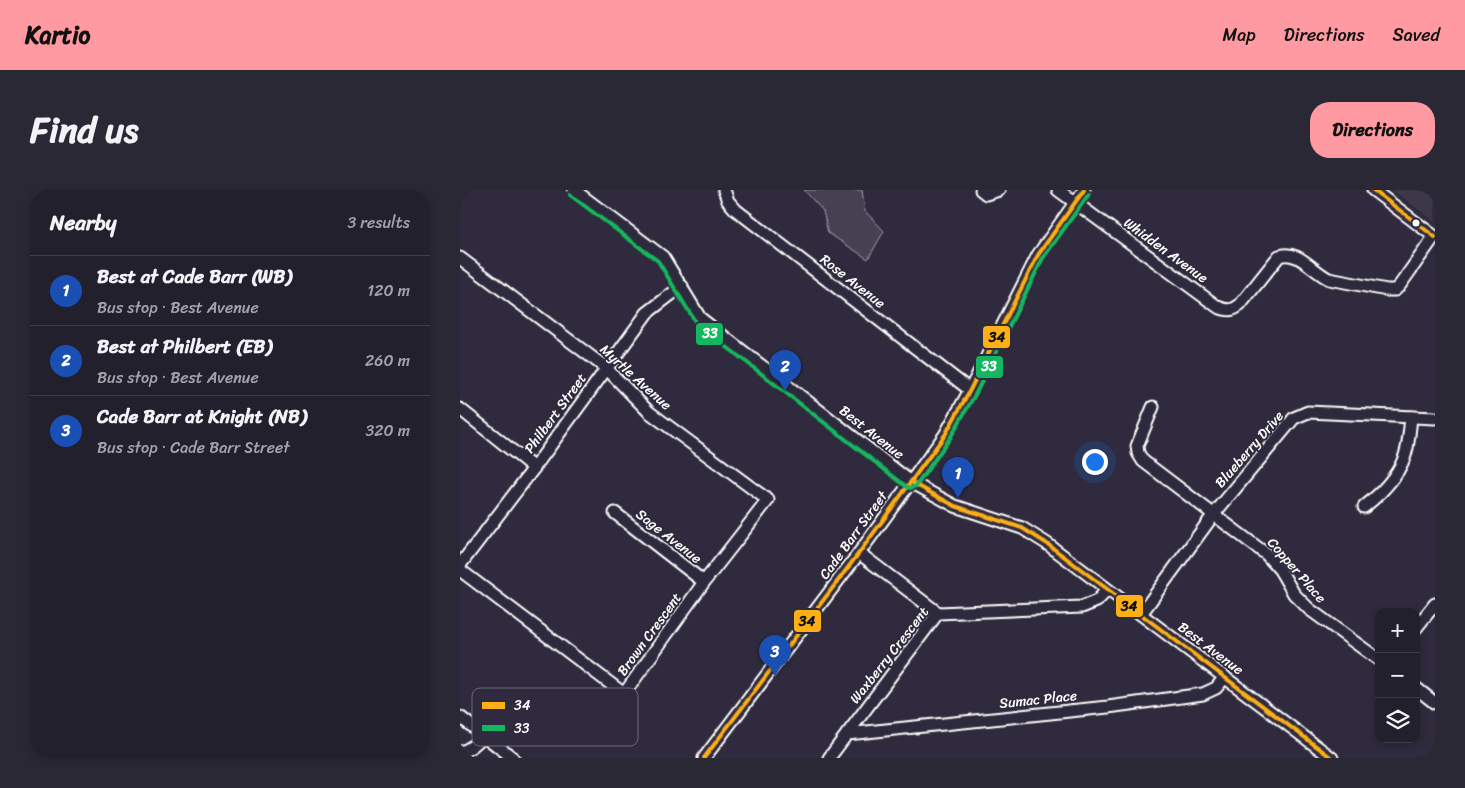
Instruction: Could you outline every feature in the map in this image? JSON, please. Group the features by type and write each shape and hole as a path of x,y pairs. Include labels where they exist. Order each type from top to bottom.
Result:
{"street":[{"name":"Best Avenue","path":"574,190 663,257 700,318 911,482 955,506 1022,528 1046,543 1332,758"},
{"name":"Rose Avenue","path":"724,190 728,201 736,210 970,390"},
{"path":"981,190 986,194 999,190"},
{"name":"Whidden Avenue","path":"1058,190 1218,307 1226,310 1233,310 1240,305 1279,256 1286,254 1301,258 1321,275 1329,279 1395,290 1435,237"},
{"name":"Cade Barr Street","path":"704,758 945,436 1038,255 1084,190"},
{"path":"1373,190 1435,237"},
{"name":"Myrtle Avenue","path":"460,258 606,368 649,412 768,500"},
{"name":"Philbert Street","path":"460,564 534,468 647,313 682,286"},
{"name":"Copper Place","path":"1153,407 1137,446 1138,453 1143,460 1266,554 1280,570 1294,594 1309,609 1375,657"},
{"path":"460,409 534,468"},
{"name":"Blueberry Drive","path":"1141,614 1214,514 1294,418 1308,412 1435,418"},
{"path":"1364,507 1378,495 1401,466 1407,449 1411,417"},
{"name":"Brown Crescent","path":"628,688 704,582 768,500"},
{"name":"Sage Avenue","path":"615,513 704,582"},
{"path":"859,553 938,613"},
{"name":"Brown Crescent","path":"460,570 616,688"},
{"name":"Waxberry Crescent","path":"829,758 938,613 1082,607 1097,601 1107,590"},
{"path":"1420,623 1435,604"},
{"name":"Sumac Place","path":"847,734 1098,708 1203,694 1216,688 1225,677"},
{"path":"1420,691 1435,703"},
{"path":"460,716 472,726"},
{"path":"460,752 466,751 473,746"},
{"path":"497,746 513,758"}],"shaded area":[{"path":"804,190 862,190 865,211 884,231 868,259 828,233 823,211"},
{"path":"1391,190 1435,190 1435,222 1403,198"}],"transit line":[{"name":"34","path":"704,758 859,553 945,435 970,390 1038,255 1084,190"},
{"name":"34","path":"1373,190 1435,237"},
{"name":"33","path":"570,195 658,261 696,323 907,487 911,488 916,486 950,438 976,393 1043,258 1089,194"},
{"name":"34","path":"911,482 955,506 1022,528 1046,543 1332,758"}],"place":[{"name":"Best at Philbert (EB)","path":"785,391"},
{"name":"Best at Cade Barr (WB)","path":"958,498"},
{"name":"Cade Barr at Knight (NB)","path":"775,676"}]}
